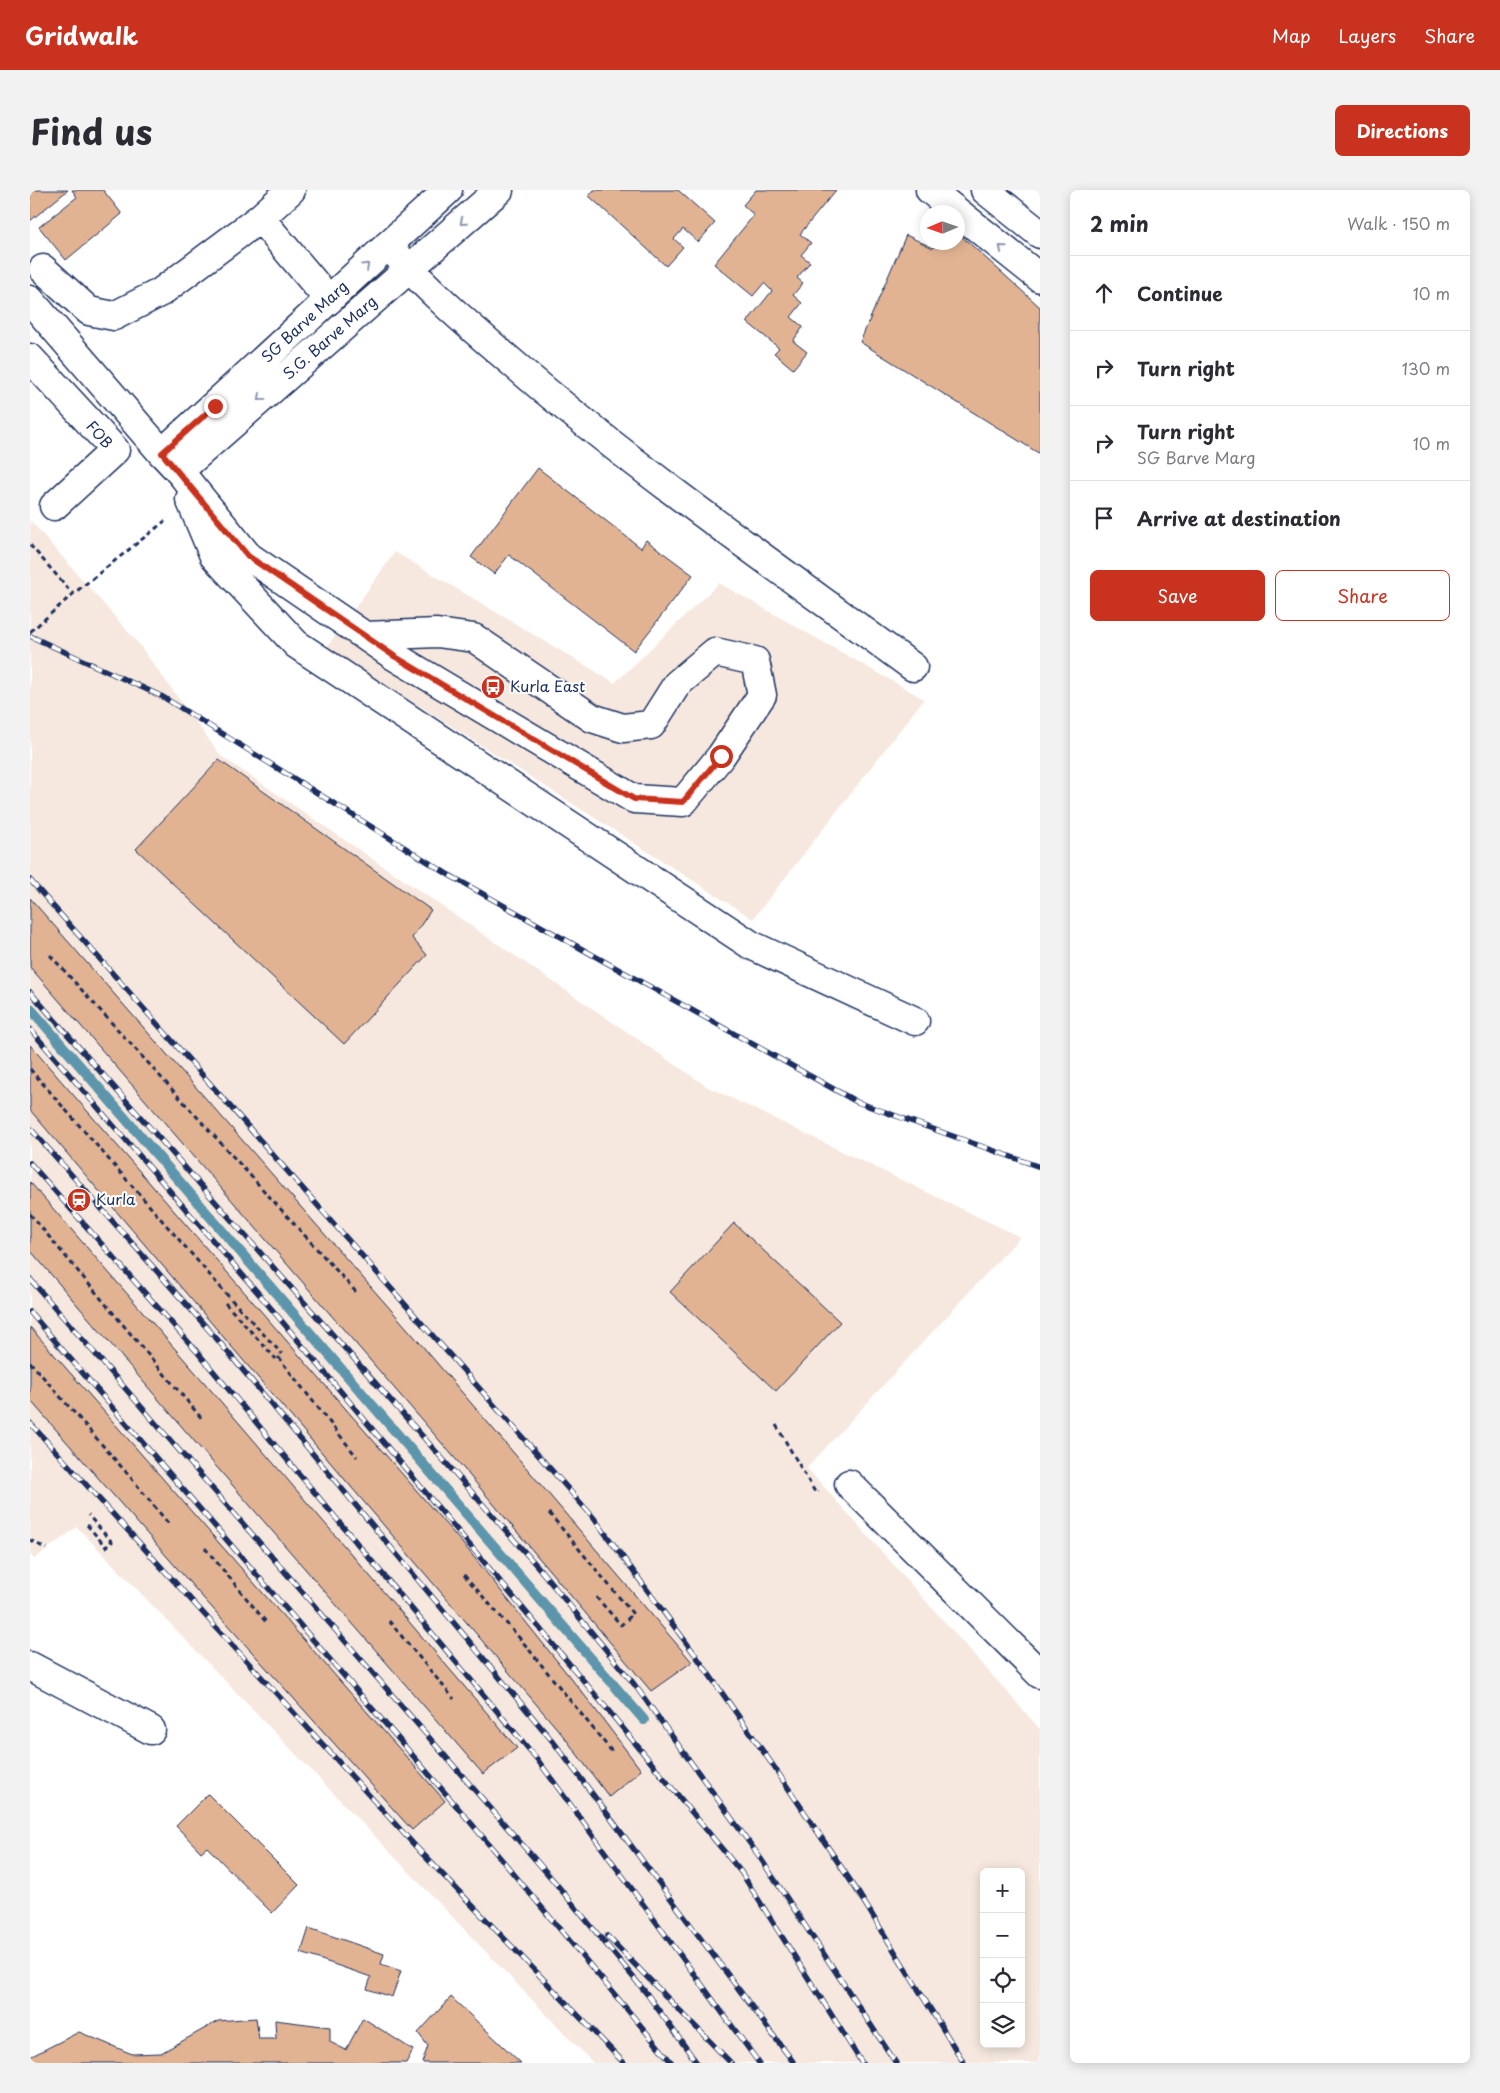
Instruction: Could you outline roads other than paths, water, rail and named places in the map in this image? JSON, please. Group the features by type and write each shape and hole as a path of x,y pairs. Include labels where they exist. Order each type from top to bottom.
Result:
{"street":[{"path":"43,269 89,311 114,316 161,292 260,218 291,190"},
{"name":"SG Barve Marg","path":"170,462 329,300 448,190"},
{"name":"S.G. Barve Marg","path":"170,462 409,270 499,190"},
{"path":"930,190 1040,278"},
{"path":"985,190 1040,234"},
{"path":"260,218 329,300"},
{"path":"388,245 409,270 472,329 597,434 913,667"},
{"path":"30,300 170,462 248,556 394,656 634,799 683,802 721,756 762,696 755,661 715,652 676,684 651,725 622,728 592,718 474,638 437,633 365,636"},
{"name":"FOB","path":"30,358 114,450 54,506"},
{"path":"170,462 191,500 214,556 296,644 751,945 915,1021"},
{"path":"849,1484 1040,1674"},
{"path":"30,1666 152,1730"}],"waterway":[{"path":"30,1008 644,1720"}],"railway":[{"path":"30,636 163,697 449,875 857,1102 1040,1167"},
{"path":"30,880 593,1517 694,1653 772,1764 856,1889 964,2063"},
{"path":"30,992 538,1567 634,1684 759,1856 896,2063"},
{"path":"30,1029 259,1294 598,1698 741,1872 862,2063"},
{"path":"30,1128 216,1338 555,1744 794,2063"},
{"path":"30,1163 199,1354 537,1759 759,2063"},
{"path":"30,1279 553,1880 647,1994 697,2063"},
{"path":"30,1312 471,1823 672,2063"},
{"path":"30,1423 418,1849 624,2063"},
{"path":"607,1936 731,2063"}],"place":[{"name":"Kurla East","path":"493,687"},
{"name":"Kurla","path":"79,1200"}]}
